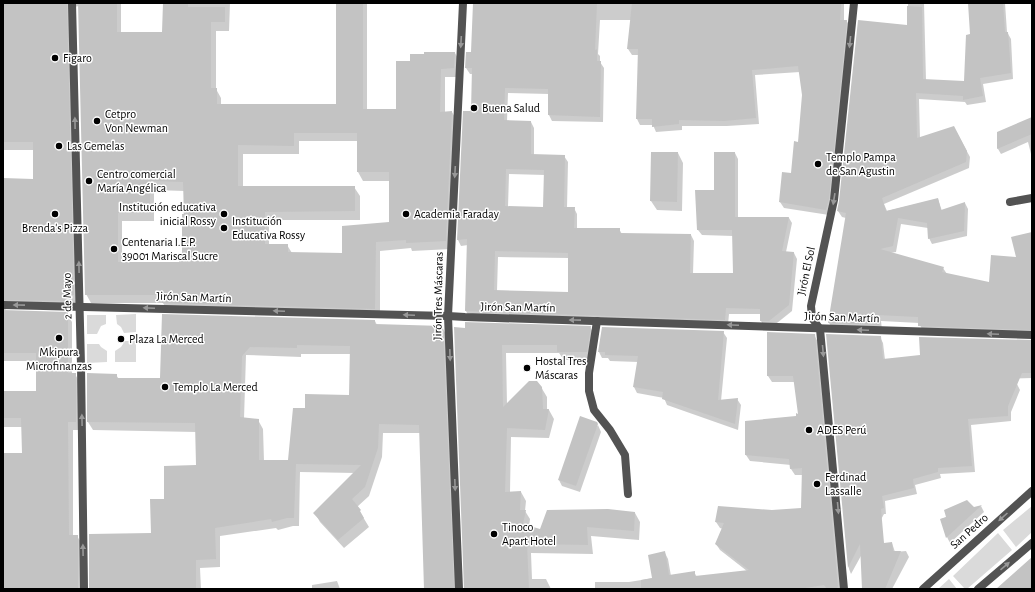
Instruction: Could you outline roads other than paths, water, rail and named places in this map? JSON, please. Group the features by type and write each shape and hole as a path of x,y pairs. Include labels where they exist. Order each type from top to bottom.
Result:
{"street":[{"name":"2 de Mayo","path":"72,3 80,306 84,589"},
{"name":"Jirón Tres Máscaras","path":"459,589 448,316 463,3"},
{"name":"Jirón El Sol","path":"844,589 820,329 812,318 811,306 834,200 854,3"},
{"path":"1010,202 1032,198"},
{"name":"Jirón San Martín","path":"3,305 597,320 820,329 1032,335"},
{"path":"597,320 589,373 589,391 594,410 610,430 625,455 628,494"},
{"name":"San Pedro","path":"923,589 1032,491"},
{"path":"978,589 1032,543"}],"place":[{"name":"Figaro","path":"55,58"},
{"name":"Buena Salud","path":"474,108"},
{"name":"Cetpro Von Newman","path":"97,121"},
{"name":"Las Gemelas","path":"59,146"},
{"name":"Templo Pampa de San Agustin","path":"818,164"},
{"name":"Centro comercial María Angélica","path":"89,181"},
{"name":"Brenda's Pizza","path":"55,214"},
{"name":"Institución educativa inicial Rossy","path":"224,214"},
{"name":"Academia Faraday","path":"406,214"},
{"name":"Institución Educativa Rossy","path":"224,228"},
{"name":"Centenaria I.E.P. 39001 Mariscal Sucre","path":"114,249"},
{"name":"Mkipura Microfinanzas","path":"59,338"},
{"name":"Plaza La Merced","path":"121,339"},
{"name":"Hostal Tres Máscaras","path":"527,368"},
{"name":"Templo La Merced","path":"165,387"},
{"name":"ADES Perú","path":"809,430"},
{"name":"Ferdinad Lassalle","path":"817,484"},
{"name":"Tinoco Apart Hotel","path":"494,534"}]}
